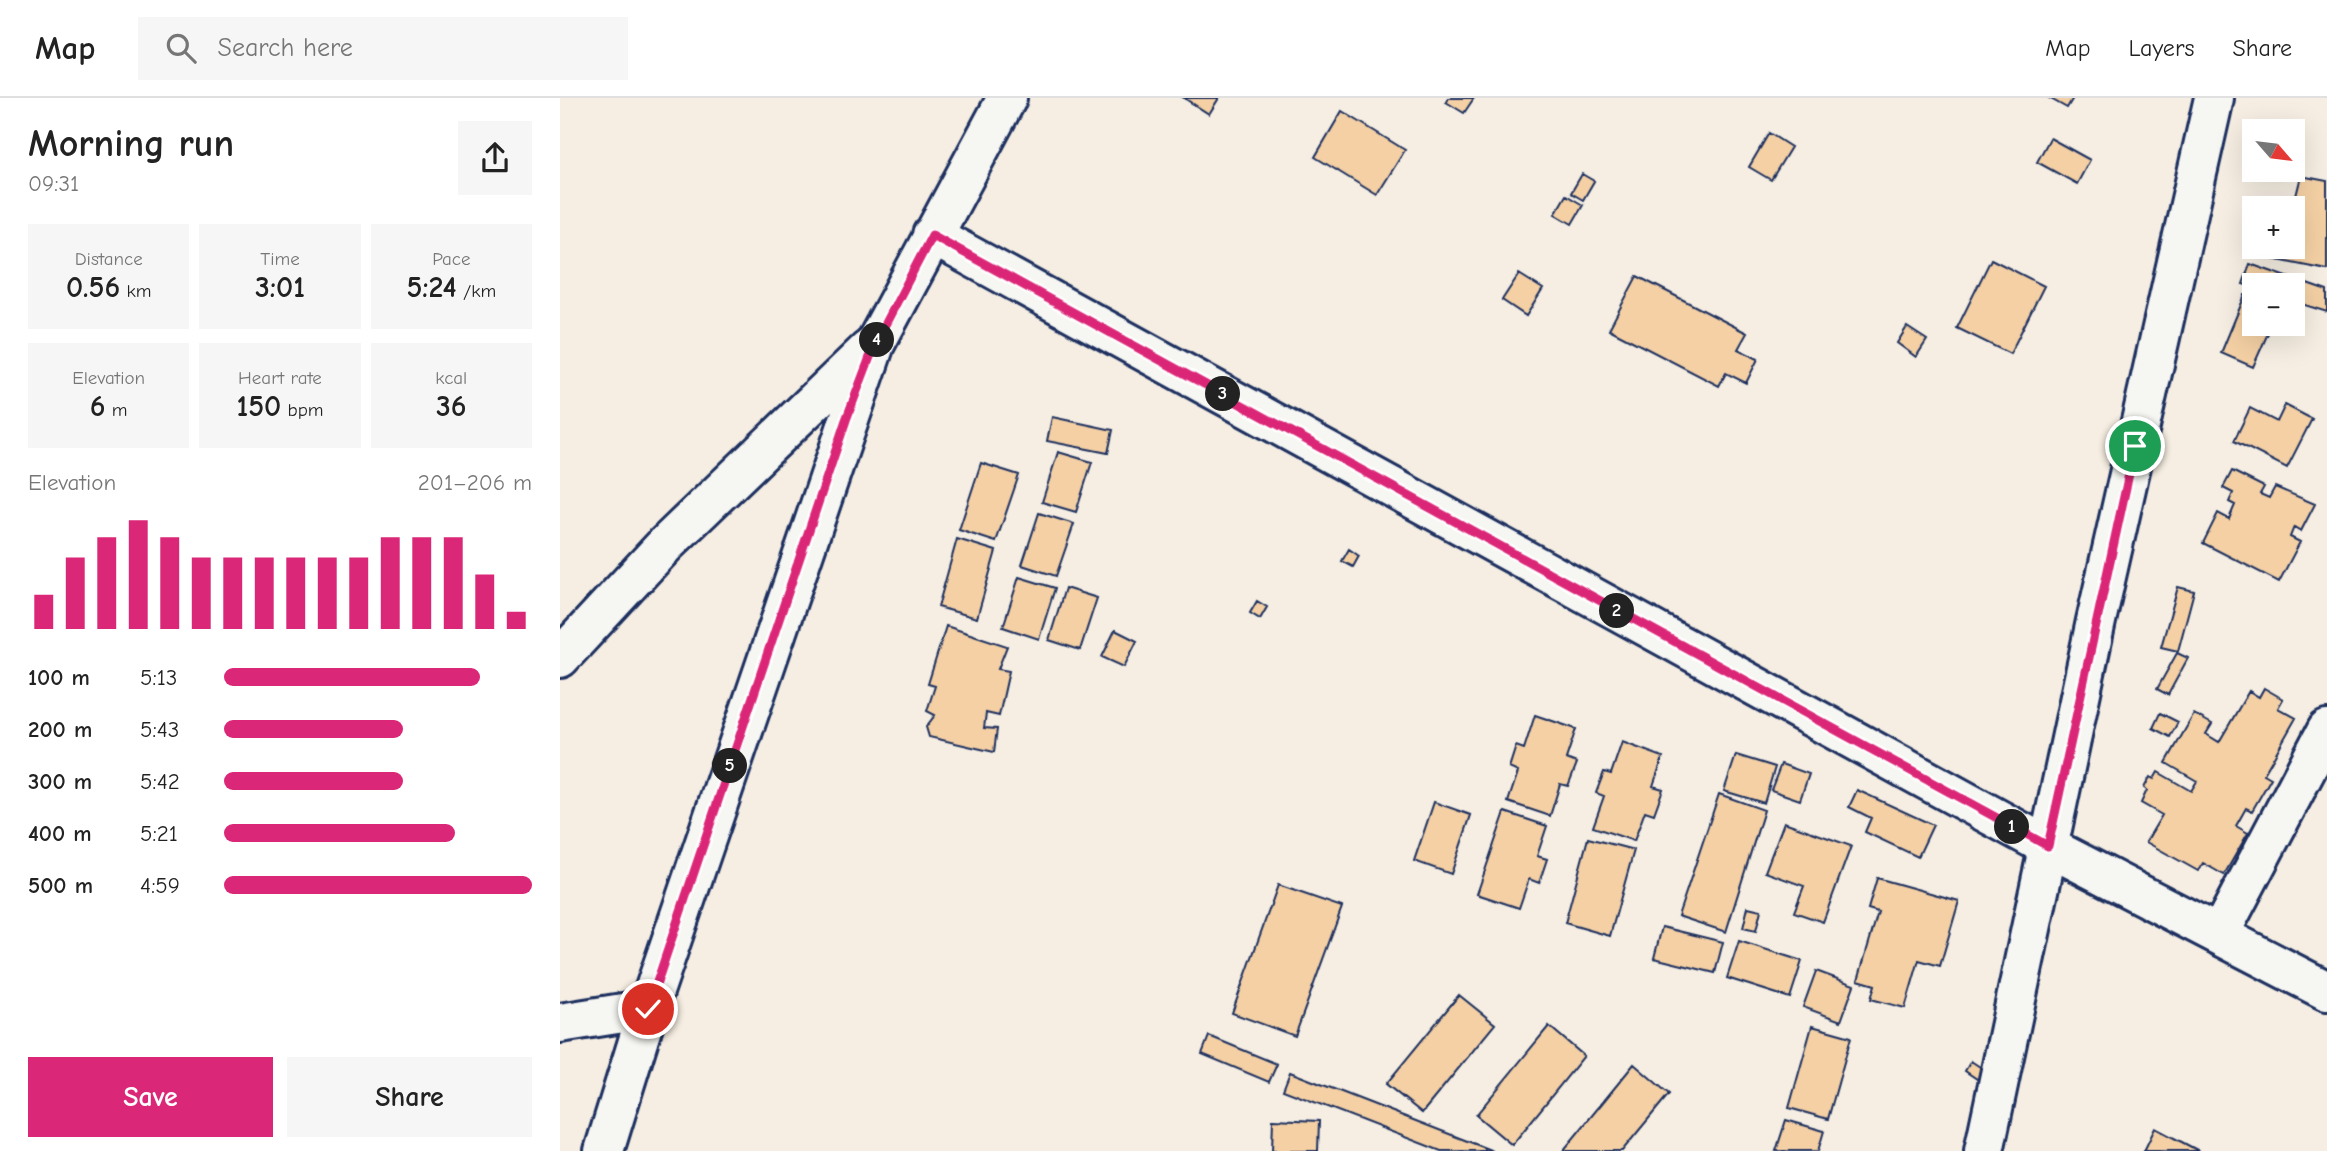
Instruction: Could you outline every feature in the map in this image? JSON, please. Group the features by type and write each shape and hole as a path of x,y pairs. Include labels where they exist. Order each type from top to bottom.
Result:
{"street":[{"path":"604,1151 648,1009 875,344 1007,98"},
{"path":"1984,1151 2048,846 2214,98"},
{"path":"932,235 2048,846 2327,991"},
{"path":"560,658 665,545 875,344"},
{"path":"2219,935 2327,730"},
{"path":"560,1023 648,1009"}],"building":[{"path":"1184,98 1219,98 1209,114"},
{"path":"1448,98 1474,98 1464,113 1446,102"},
{"path":"2049,98 2073,98 2067,108"},
{"path":"1342,111 1405,150 1377,195 1315,157"},
{"path":"1769,133 1791,147 1771,180 1749,167"},
{"path":"2050,138 2090,160 2077,184 2037,162"},
{"path":"1582,174 1594,181 1583,200 1571,193"},
{"path":"2305,177 2327,181 2327,270 2272,259 2305,259 2305,196 2296,196 2300,182 2305,182"},
{"path":"1566,195 1583,205 1572,224 1555,214"},
{"path":"1991,259 2044,286 2010,354 1957,328"},
{"path":"2250,264 2276,273 2247,273"},
{"path":"1519,274 1543,289 1526,316 1502,300"},
{"path":"1637,276 1747,333 1738,349 1758,359 1746,383 1726,373 1719,386 1609,329"},
{"path":"2305,283 2327,291 2327,312 2305,305"},
{"path":"2242,302 2242,336 2267,336 2253,367 2221,353"},
{"path":"1907,327 1927,340 1916,357 1897,343"},
{"path":"2285,405 2312,419 2287,468 2234,441 2250,408 2277,422"},
{"path":"1052,417 1113,430 1108,453 1047,441"},
{"path":"1058,452 1092,462 1076,512 1042,502"},
{"path":"981,463 1019,475 996,542 959,530"},
{"path":"2232,471 2264,487 2260,494 2269,498 2275,487 2315,504 2301,531 2294,527 2290,537 2300,542 2279,582 2203,543 2218,513 2229,519 2235,505 2229,502 2233,493 2223,488"},
{"path":"1039,513 1074,524 1056,576 1022,565"},
{"path":"957,539 996,551 977,618 938,607"},
{"path":"1349,549 1359,556 1353,567 1342,561"},
{"path":"1019,577 1055,588 1039,639 1003,627"},
{"path":"2178,587 2194,591 2178,651 2161,647"},
{"path":"1065,588 1097,598 1080,650 1049,640"},
{"path":"1257,601 1267,607 1260,619 1250,613"},
{"path":"946,626 1007,646 998,669 1009,671 999,716 986,713 984,728 997,729 994,752 929,737 926,727 935,715 927,711 935,686 928,684"},
{"path":"1115,630 1137,641 1124,667 1102,657"},
{"path":"2177,653 2188,658 2168,695 2157,689"},
{"path":"2264,688 2283,699 2278,708 2296,718 2264,774 2271,778 2252,811 2246,808 2236,826 2248,833 2224,875 2203,863 2198,871 2146,842 2162,815 2141,803 2147,790 2144,788 2150,777 2154,779 2158,772 2191,791 2197,781 2166,763 2194,714 2212,724 2206,734 2219,742 2249,691 2259,697"},
{"path":"2160,713 2178,722 2170,737 2153,728"},
{"path":"1535,715 1576,729 1566,759 1577,763 1568,786 1560,784 1550,816 1508,802 1518,772 1509,768 1516,746 1524,749"},
{"path":"1622,742 1663,757 1653,786 1663,789 1654,814 1645,811 1634,841 1593,827 1604,796 1596,793 1604,772 1611,774"},
{"path":"1736,755 1775,767 1764,803 1724,791"},
{"path":"1781,764 1809,774 1800,800 1771,790"},
{"path":"1857,790 1933,825 1918,857 1865,832 1871,818 1849,807"},
{"path":"1719,794 1764,810 1726,932 1678,916"},
{"path":"1434,802 1471,815 1451,874 1414,861"},
{"path":"1505,812 1547,826 1537,856 1547,859 1539,883 1529,879 1519,908 1477,894"},
{"path":"1784,822 1851,846 1823,922 1794,912 1804,886 1765,872"},
{"path":"1588,838 1634,850 1610,936 1565,923"},
{"path":"1877,878 1959,901 1940,966 1919,960 1905,1008 1871,999 1875,985 1858,980 1878,912 1868,909"},
{"path":"1278,885 1342,907 1295,1036 1232,1013"},
{"path":"1748,907 1761,910 1756,931 1743,928"},
{"path":"1662,927 1723,942 1715,973 1654,958"},
{"path":"1739,941 1802,961 1790,998 1727,978"},
{"path":"1816,971 1854,985 1841,1021 1803,1007"},
{"path":"1459,995 1495,1024 1422,1113 1386,1084"},
{"path":"1549,1026 1584,1056 1512,1145 1476,1115"},
{"path":"1812,1026 1851,1037 1828,1119 1789,1108"},
{"path":"1209,1036 1277,1064 1269,1082 1202,1054"},
{"path":"1971,1061 1989,1073 1983,1083 1965,1071"},
{"path":"1634,1064 1669,1094 1622,1151 1563,1151"},
{"path":"1290,1072 1493,1151 1441,1151 1283,1090"},
{"path":"1273,1119 1319,1121 1318,1151 1272,1151"},
{"path":"1786,1120 1824,1131 1818,1151 1776,1151"},
{"path":"2155,1128 2199,1151 2144,1151"}],"route":[{"path":"648,1009 846,420 875,344 932,235 2048,846 2135,446"}]}
